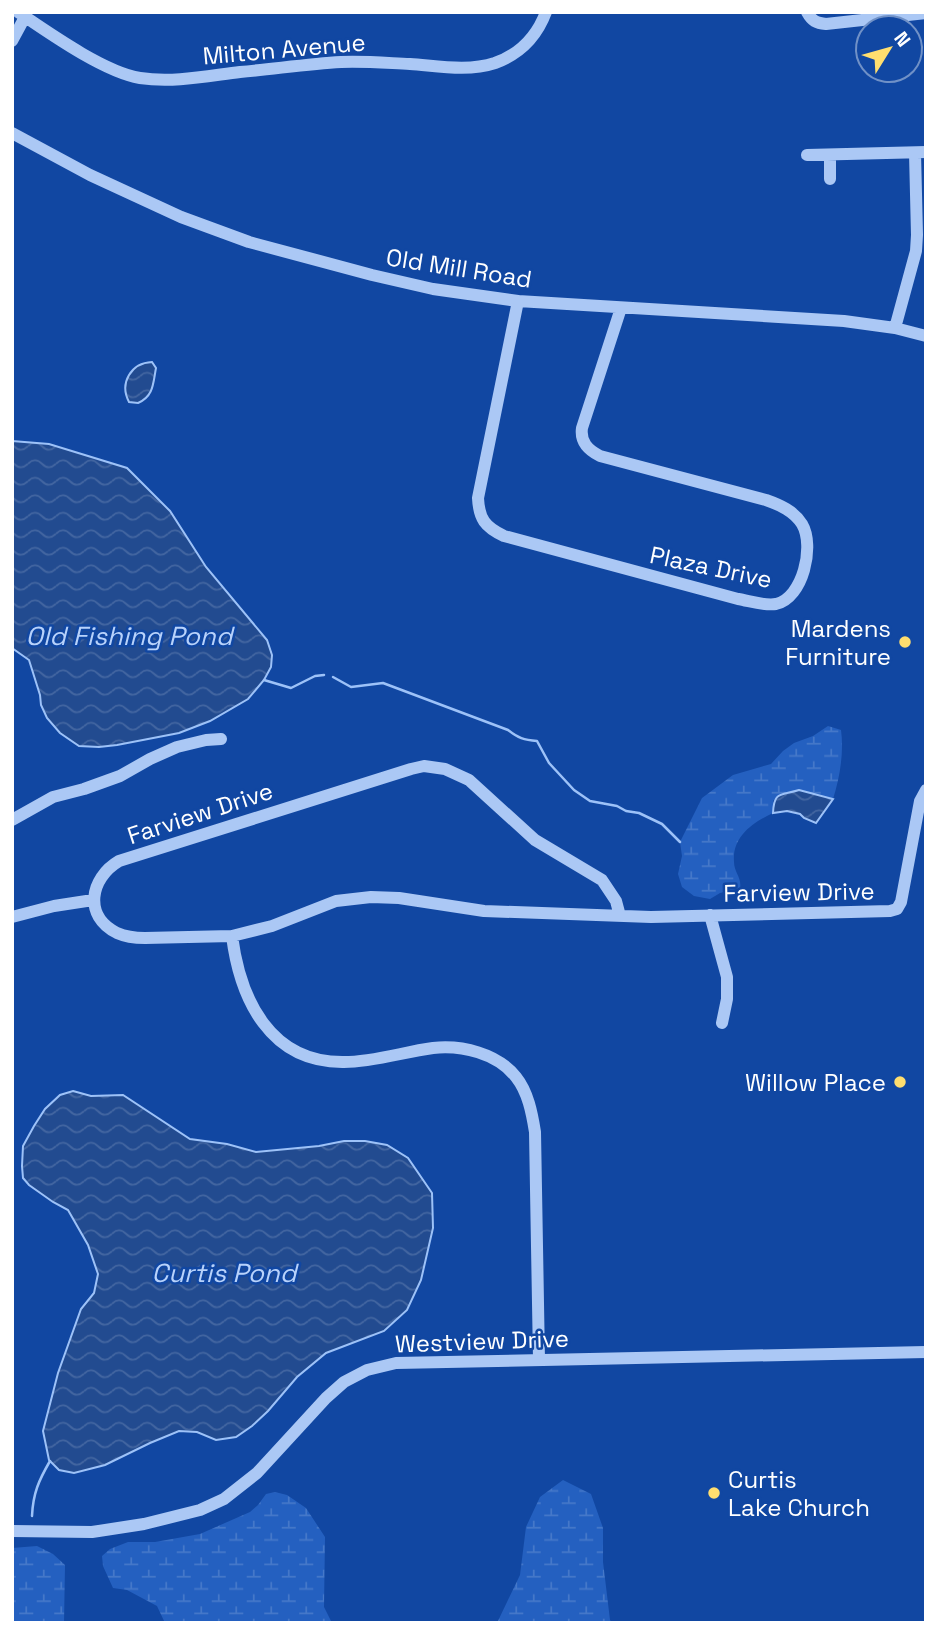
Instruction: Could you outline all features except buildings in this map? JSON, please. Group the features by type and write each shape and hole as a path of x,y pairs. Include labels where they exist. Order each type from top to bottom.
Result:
{"street":[{"name":"Milton Avenue","path":"22,15 110,68 139,78 169,80 342,62 465,68 484,66 502,60 521,48 537,32 546,12"},
{"path":"810,16 817,23 826,24 926,13"},
{"path":"12,41 22,15"},
{"name":"Old Mill Road","path":"12,133 130,195 181,217 249,242 414,285 518,301 830,320 895,328 926,336"},
{"path":"807,155 920,153 916,251 895,328"},
{"path":"830,155 830,179"},
{"name":"Plaza Drive","path":"518,301 478,498 482,519 487,525 504,536 738,599 769,604 786,600 800,580 808,552 804,528 792,512 766,500 600,456 584,443 582,428 621,307"},
{"path":"12,820 53,797 120,776 177,747 221,739"},
{"name":"Farview Drive","path":"620,916 612,894 602,880 536,840 469,780 445,769 424,766 119,861 98,881 93,900 100,917 114,932 145,938 232,936 275,925 336,901 371,897 399,898 484,911 620,916 890,911 897,909 901,902 920,801 926,790"},
{"path":"12,918 54,906 93,900"},
{"path":"710,915 727,977 727,999 722,1023"},
{"path":"232,936 239,975 253,1009 270,1032 292,1049 321,1060 341,1062 435,1048 461,1048 489,1057 516,1077 526,1095 535,1132 539,1360"},
{"name":"Westview Drive","path":"12,1531 105,1530 144,1524 200,1510 224,1499 257,1473 338,1387 351,1377 396,1363 926,1352"}],"green space":[{"path":"828,726 841,730 842,738 841,764 833,799 799,790 777,796 773,801 773,813 751,826 736,845 734,862 740,888 720,893 710,899 694,896 682,887 678,874 682,856 680,842 702,798 733,775 771,764 794,743 813,736"},
{"path":"563,1480 591,1494 603,1528 603,1562 612,1623 497,1623 520,1575 526,1527 540,1497"},
{"path":"275,1492 287,1495 306,1508 325,1537 324,1607 332,1623 165,1623 157,1606 127,1590 113,1588 103,1566 102,1556 110,1549 128,1542 155,1542 200,1534 250,1512 266,1494"},
{"path":"37,1546 53,1554 65,1565 64,1623 12,1623 12,1548"}],"water":[{"path":"152,362 156,368 150,393 138,403 129,402 125,388 129,375 138,366"},
{"name":"Old Fishing Pond","path":"12,441 49,444 127,468 170,511 206,567 267,640 272,655 271,667 248,699 210,721 179,733 117,745 79,746 60,733 47,718 41,705 29,660 12,648"},
{"path":"799,790 833,799 816,823 800,814 787,811 773,813 775,801 779,796"},
{"name":"Curtis Pond","path":"73,1091 91,1096 123,1095 190,1139 227,1144 256,1152 344,1141 365,1141 387,1145 408,1158 432,1193 433,1228 421,1280 407,1310 384,1331 326,1353 297,1377 252,1426 236,1437 216,1440 197,1432 179,1431 105,1465 74,1473 59,1470 49,1460 43,1431 58,1373 81,1309 94,1293 98,1274 88,1245 68,1210 29,1185 23,1178 22,1166 23,1146 45,1109 60,1095"}],"waterway":[{"path":"264,680 291,688 315,676 324,675"},
{"path":"333,677 351,687 383,683 508,730 521,738 537,741 549,763 574,790 590,801 639,813 662,824 680,842"},
{"path":"32,1516 37,1487 50,1461"}],"place":[{"name":"Mardens Furniture","path":"905,642"},
{"name":"Willow Place","path":"900,1082"},
{"name":"Curtis Lake Church","path":"714,1493"}]}
